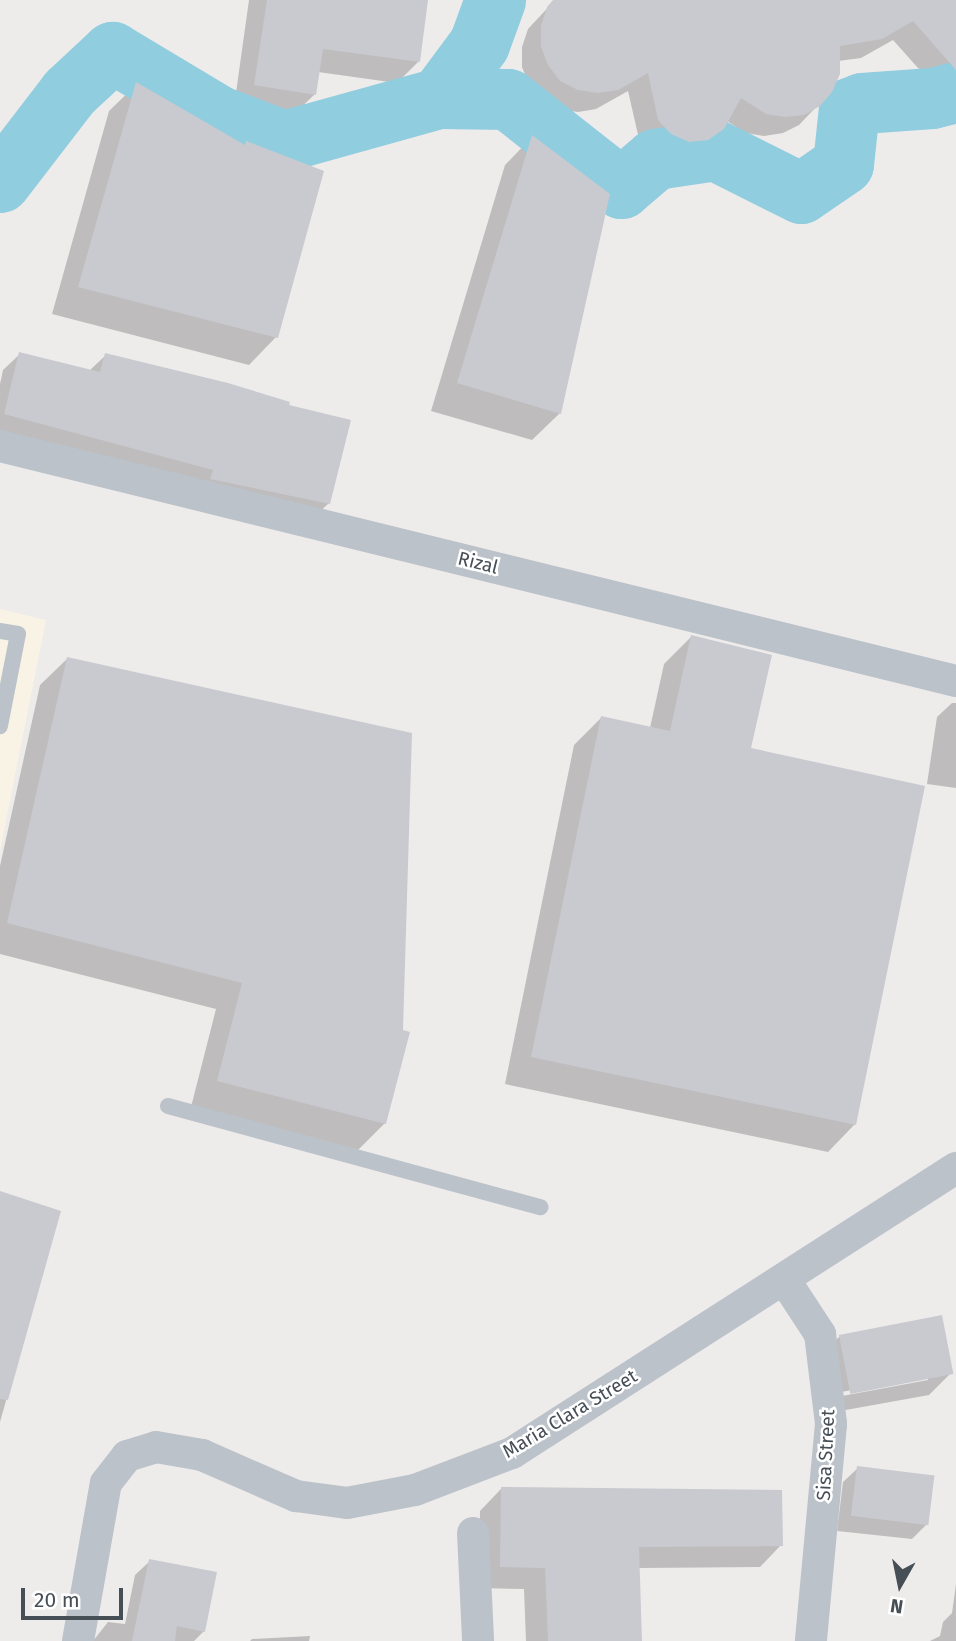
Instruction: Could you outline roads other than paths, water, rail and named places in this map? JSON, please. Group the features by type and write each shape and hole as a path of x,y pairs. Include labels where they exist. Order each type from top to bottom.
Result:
{"street":[{"name":"Rizal","path":"0,446 956,681"},
{"name":"Maria Clara Street","path":"78,1641 106,1483 127,1456 156,1447 202,1455 296,1496 347,1503 415,1490 512,1453 956,1168"},
{"name":"Sisa Street","path":"784,1279 820,1334 831,1424 811,1641"},
{"path":"473,1533 478,1641"}],"lane":[{"path":"0,631 18,634 0,726"},
{"path":"168,1105 541,1207"}],"waterway":[{"path":"439,98 479,44 495,0"},
{"path":"0,182 69,92 112,52 219,116 284,141 439,98 508,99 621,188 655,159 715,150 801,193 843,164 849,108 862,103 932,98 956,92"}]}
